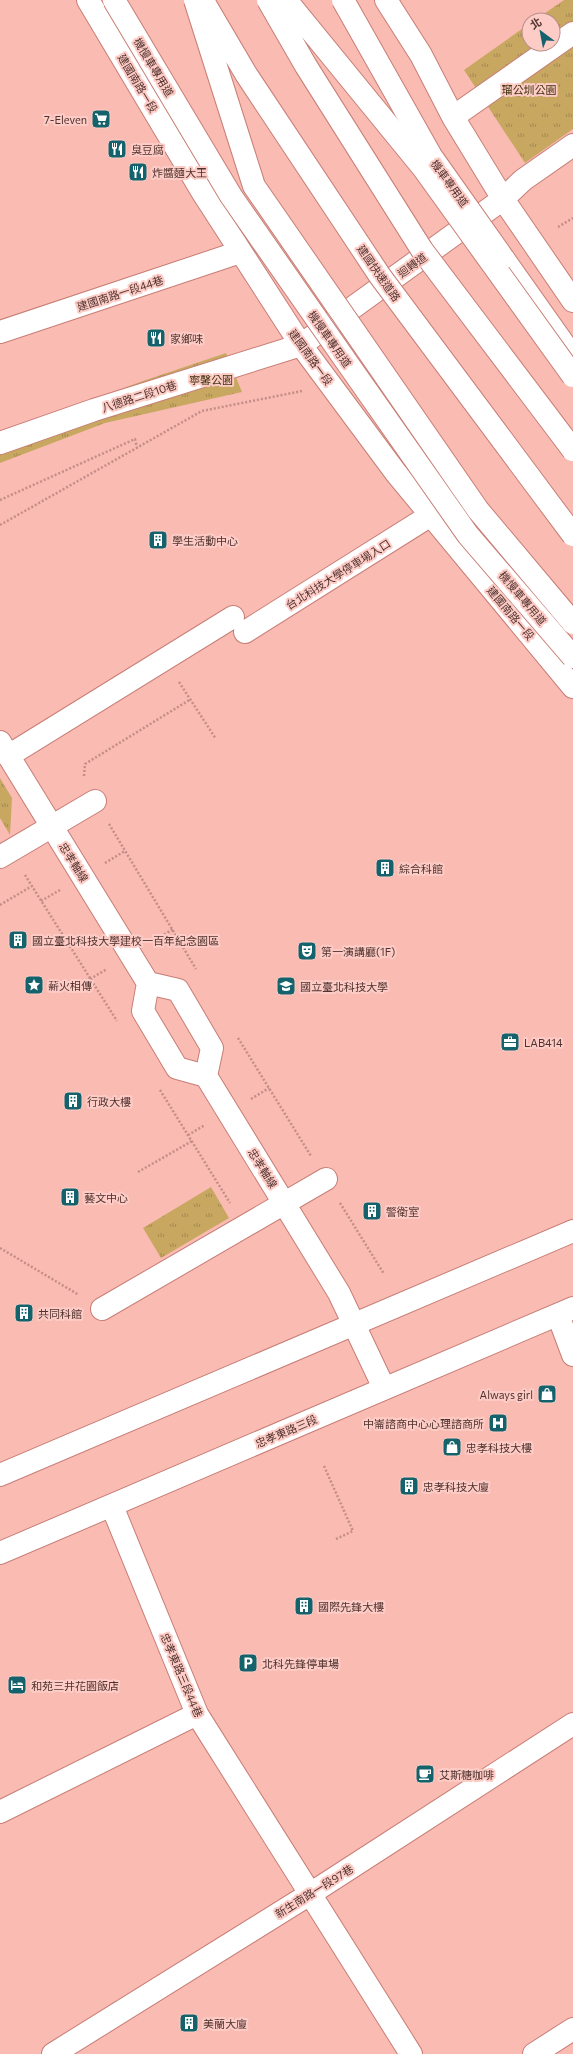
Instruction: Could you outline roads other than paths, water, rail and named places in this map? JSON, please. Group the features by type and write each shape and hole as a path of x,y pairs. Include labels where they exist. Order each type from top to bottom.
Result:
{"main road":[{"name":"建國南路一段","path":"88,0 203,193 302,345 396,473 573,688"},
{"name":"機慢車專用道","path":"114,0 231,196 348,364 468,535 573,657"},
{"path":"195,0 254,186 478,510 573,623"},
{"name":"建國快速道路","path":"203,0 246,74 380,276 573,535"},
{"path":"268,0 306,66 422,250 573,450"},
{"path":"286,0 424,169 573,376"},
{"name":"機車專用道","path":"343,0 431,156 573,357"},
{"path":"386,0 421,55 453,117 503,199 573,301"},
{"path":"453,117 573,33"},
{"name":"迴轉道","path":"302,345 503,199 523,180 573,145"},
{"name":"建國南路一段44巷","path":"0,332 240,252"},
{"name":"八德路二段10巷","path":"0,443 94,410 302,345"},
{"name":"台北科技大學停車場入口","path":"4,749 239,624 431,515"},
{"name":"忠孝軸線","path":"4,749 148,983"},
{"path":"0,857 95,801"},
{"path":"148,983 178,990 212,1048 206,1076 177,1068 143,1011 148,983"},
{"name":"忠孝軸線","path":"206,1076 339,1293 384,1388"},
{"path":"102,1309 326,1179"},
{"path":"0,1475 573,1231"},
{"path":"565,1312 573,1354"},
{"name":"忠孝東路三段","path":"0,1553 565,1312"},
{"name":"忠孝東路三段44巷","path":"112,1506 197,1714 411,2054"},
{"path":"0,1812 197,1714"},
{"name":"新生南路一段97巷","path":"53,2054 310,1894 573,1724"},
{"path":"534,2054 573,2029"}],"place":[{"name":"7-Eleven","path":"101,119"},
{"name":"臭豆腐","path":"117,149"},
{"name":"炸醬麵大王","path":"138,172"},
{"name":"家鄉味","path":"156,338"},
{"name":"學生活動中心","path":"158,540"},
{"name":"綜合科館","path":"385,868"},
{"name":"國立臺北科技大學建校一百年紀念園區","path":"18,940"},
{"name":"第一演講廳(1F)","path":"307,951"},
{"name":"薪火相傳","path":"34,985"},
{"name":"國立臺北科技大學","path":"286,986"},
{"name":"LAB414","path":"510,1042"},
{"name":"行政大樓","path":"73,1101"},
{"name":"藝文中心","path":"70,1197"},
{"name":"警衛室","path":"372,1211"},
{"name":"共同科館","path":"24,1313"},
{"name":"Always girl","path":"547,1394"},
{"name":"中崙諮商中心心理諮商所","path":"498,1423"},
{"name":"忠孝科技大樓","path":"452,1447"},
{"name":"忠孝科技大廈","path":"409,1486"},
{"name":"國際先鋒大樓","path":"304,1606"},
{"name":"北科先鋒停車場","path":"248,1663"},
{"name":"和苑三井花園飯店","path":"17,1685"},
{"name":"艾斯糖咖啡","path":"425,1774"},
{"name":"美蘭大廈","path":"189,2023"}],"park label":[{"name":"瑠公圳公園","path":"529,89"},
{"name":"寧馨公園","path":"211,379"}]}
